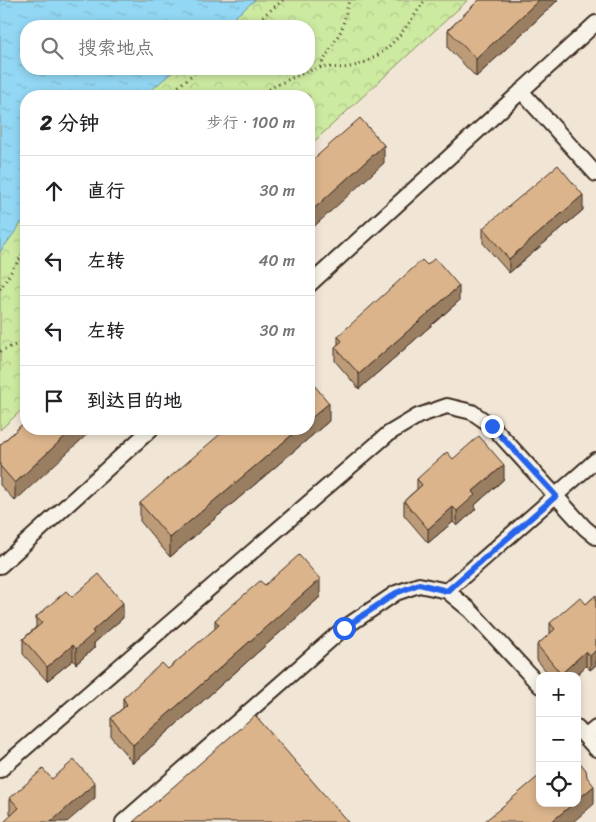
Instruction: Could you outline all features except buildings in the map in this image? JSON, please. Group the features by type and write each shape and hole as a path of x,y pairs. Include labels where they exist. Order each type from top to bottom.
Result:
{"lane":[{"path":"315,279 596,23"},
{"path":"521,91 596,174"},
{"path":"0,770 388,434 418,416 447,406 472,412 492,426 596,537"},
{"path":"0,566 143,435"},
{"path":"447,591 596,460"},
{"path":"123,822 344,628 396,593 419,584 447,591 470,610 536,682"},
{"path":"586,731 596,749"}],"path":[{"path":"258,20 283,0"},
{"path":"320,68 342,29 348,0"},
{"path":"315,70 320,68 348,67 369,60 387,49 401,36 424,0"},
{"path":"174,90 192,75"},
{"path":"270,90 304,75"},
{"path":"0,289 20,258"},
{"path":"0,351 20,343"}],"green space":[{"path":"0,0 468,0 315,140 315,90 20,90 20,412 0,430"}],"water":[{"path":"0,0 255,0 231,20 20,20 20,75 169,75 151,90 20,90 20,225 0,252"}],"route":[{"path":"344,628 396,593 419,584 447,591 556,496 492,426"}]}
